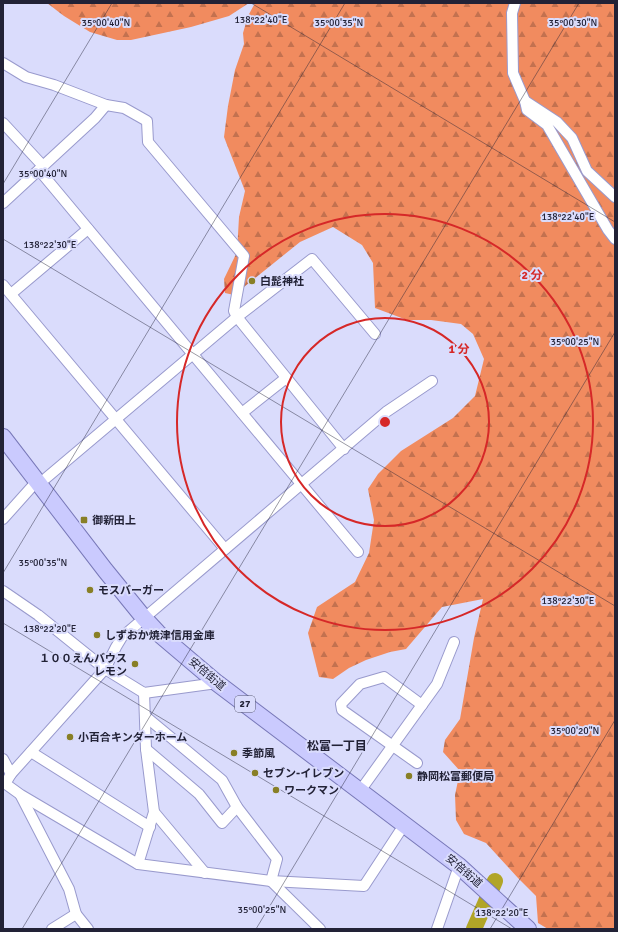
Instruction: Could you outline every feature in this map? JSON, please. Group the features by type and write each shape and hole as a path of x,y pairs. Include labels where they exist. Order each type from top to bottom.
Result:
{"main road":[{"name":"安倍街道","path":"3,437 144,618 158,633 217,683 459,866 528,929"}],"street":[{"path":"515,3 512,13 513,73 525,101 527,110 547,125 608,230 615,239"},
{"path":"3,63 26,76 106,105 124,108 147,121 148,142 244,256 234,311 237,317 344,449"},
{"path":"525,101 557,122 572,138 587,171 615,197"},
{"path":"3,203 95,118 106,105"},
{"path":"3,124 41,168 88,229 358,552"},
{"path":"11,294 88,229"},
{"path":"3,518 38,483 237,317 312,259 375,334"},
{"path":"3,285 226,549"},
{"path":"242,413 286,378"},
{"path":"404,825 364,886 271,881 138,864 21,795 4,783 105,669 122,637 386,412 432,381"},
{"path":"3,591 38,615 105,669 144,693 217,683"},
{"path":"360,791 437,684 454,642"},
{"path":"417,763 342,710 341,704 360,684 384,677 422,705"},
{"path":"138,864 154,812 146,749 144,693"},
{"path":"145,716 222,780 237,807 277,859 271,881"},
{"path":"146,749 199,794 222,823 237,807"},
{"path":"31,752 150,827"},
{"path":"3,759 11,774"},
{"path":"21,795 69,889 76,914 88,929"},
{"path":"154,812 205,873"},
{"path":"437,929 459,866"},
{"path":"271,881 320,929"},
{"path":"52,929 76,914"}],"green space":[{"path":"47,3 249,3 229,16 191,27 131,40 117,40 90,32 64,16"},
{"path":"255,3 615,3 615,929 548,929 538,923 536,896 486,843 464,834 456,820 455,795 460,771 443,752 445,740 460,719 474,638 483,599 442,607 406,649 390,652 366,660 349,668 333,679 319,677 308,633 317,607 355,582 369,553 374,520 368,489 378,474 401,451 453,418 475,396 484,359 473,334 461,324 431,320 407,320 375,308 373,263 362,245 333,227 300,242 234,295 225,293 224,279 237,252 239,217 245,191 224,137 235,70 244,44 243,33 248,16"}],"waterway":[{"path":"474,929 495,881"}],"place":[{"name":"白髭神社","path":"252,281"},
{"name":"御新田上","path":"84,520"},
{"name":"モスバーガー","path":"90,590"},
{"name":"しずおか焼津信用金庫","path":"97,635"},
{"name":"１００えんバウス レモン","path":"135,664"},
{"name":"小百合キンダーホーム","path":"70,737"},
{"name":"季節風","path":"234,753"},
{"name":"セブン-イレブン","path":"255,773"},
{"name":"静岡松富郵便局","path":"409,776"},
{"name":"ワークマン","path":"276,790"}],"district":[{"name":"松富一丁目","path":"337,746"}]}
